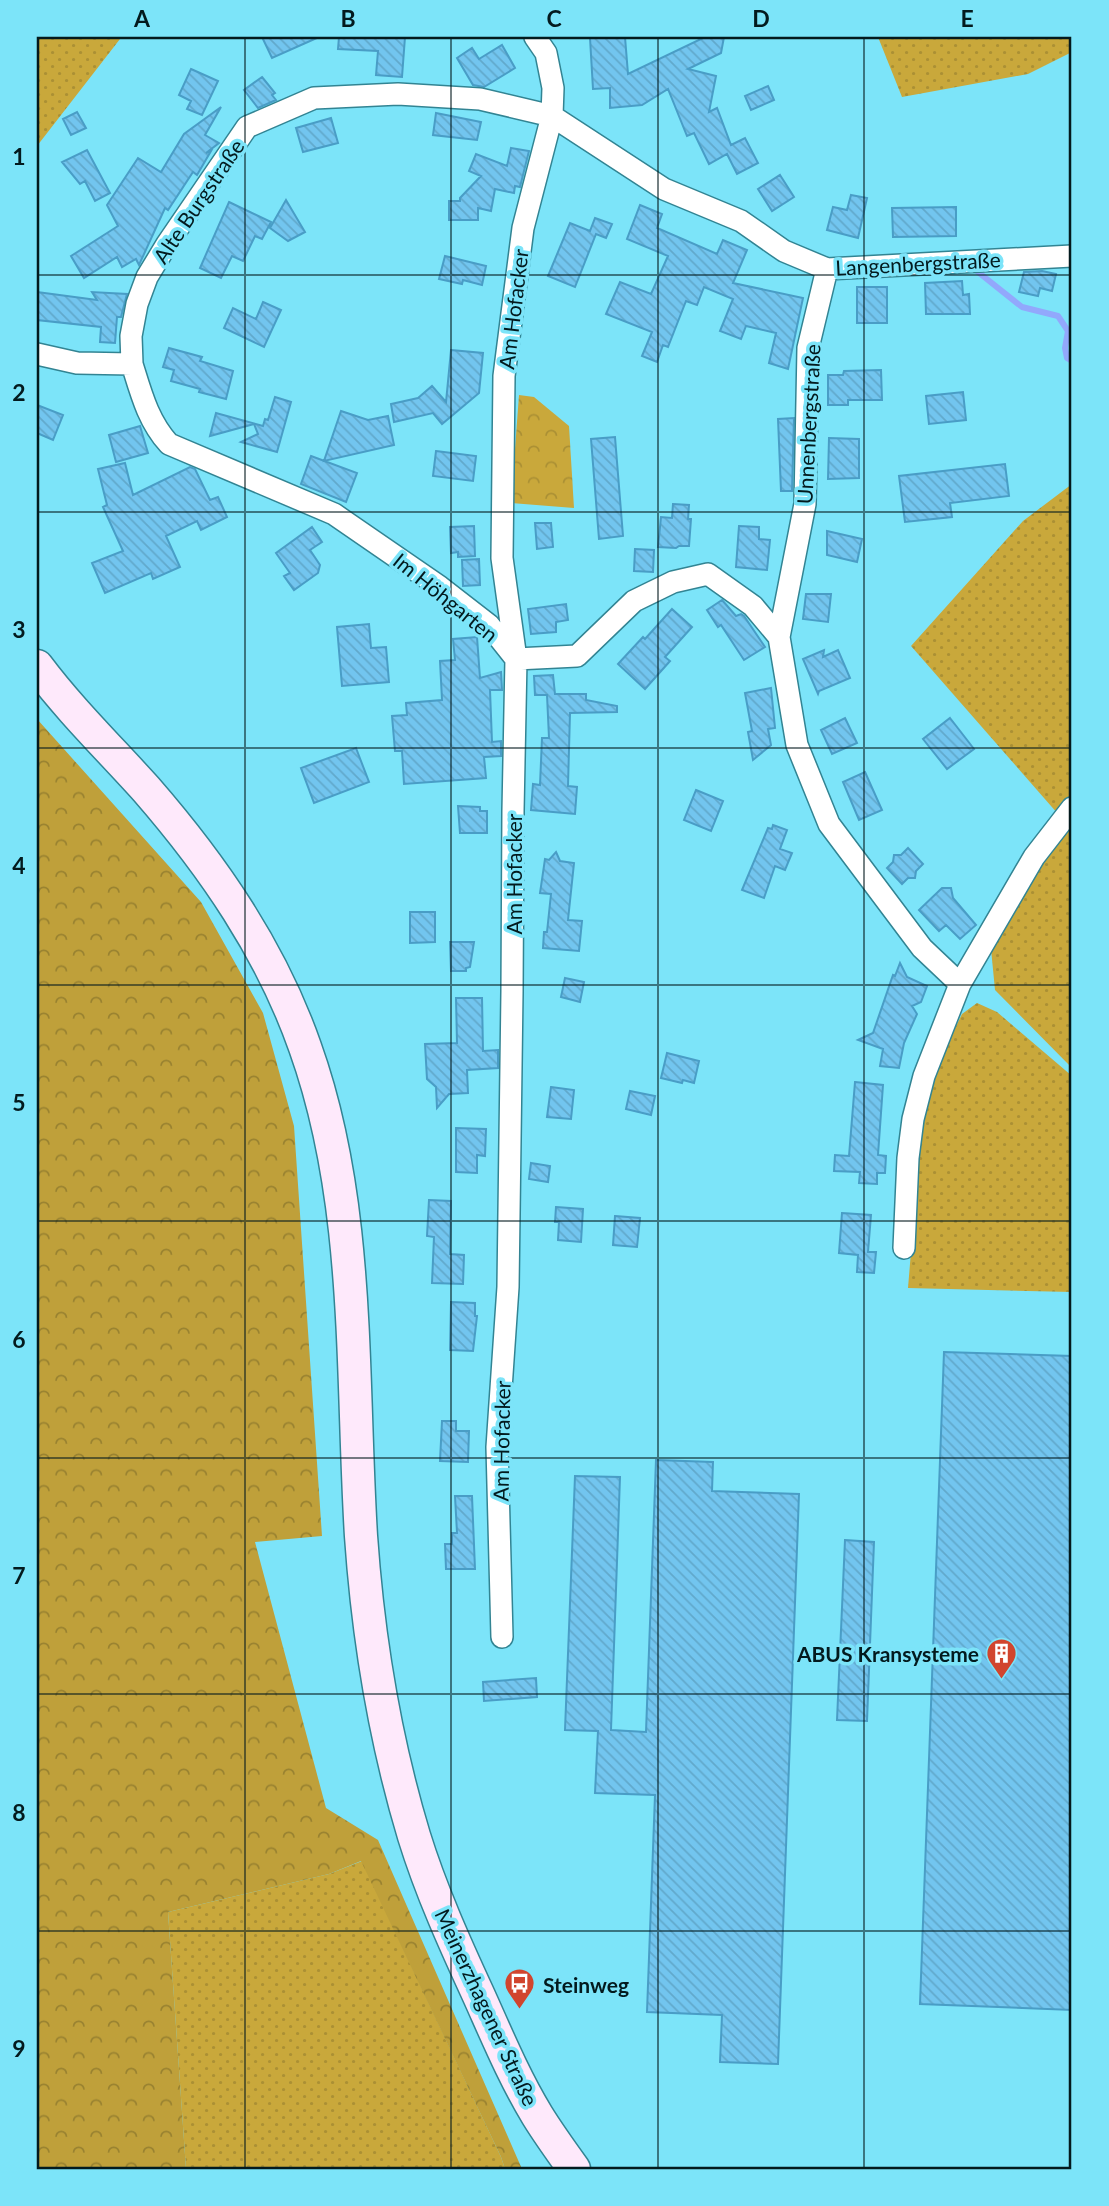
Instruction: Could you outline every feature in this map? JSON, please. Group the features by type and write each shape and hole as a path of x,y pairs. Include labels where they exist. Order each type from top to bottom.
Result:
{"main road":[{"name":"Meinerzhagener Straße","path":"37,666 53,688 146,789 217,877 247,923 286,998 316,1079 338,1176 347,1242 362,1538 370,1619 389,1737 415,1837 450,1933 536,2113 574,2169"}],"street":[{"name":"Am Hofacker","path":"502,1637 497,1447 508,1273 516,659 502,558 504,376 523,228 552,116 553,88 546,42"},
{"name":"Alte Burgstraße","path":"132,364 131,336 137,304 147,277 247,127 314,98 398,94 480,99 552,116"},
{"name":"Langenbergstraße","path":"552,116 664,189 741,221 784,251 827,270 1072,256"},
{"name":"Unnenbergstraße","path":"827,270 808,348 805,504 779,637 797,745 829,824 922,948 960,984"},
{"path":"37,354 77,363 132,364"},
{"name":"Im Höhgarten","path":"132,364 156,430 169,444 334,514 489,625 516,659 577,656 634,601 673,582 708,574 753,606 779,637"},
{"path":"904,1248 908,1158 913,1119 924,1076 960,984 1034,857 1072,808"}],"green space":[{"path":"37,37 125,37 120,39 37,146"},
{"path":"878,37 1072,37 1072,52 1028,74 902,97"},
{"path":"519,395 534,397 569,426 574,508 511,503"},
{"path":"1072,484 1072,795 1058,814 911,646 1023,521"},
{"path":"37,719 201,902 263,1013 294,1126 322,1536 255,1542 326,1808 378,1840 522,2169 505,2169 361,1861 329,1874 168,1912 186,2169 37,2169"},
{"path":"1072,819 1072,1068 995,990 991,949 1040,862"},
{"path":"977,1003 997,1012 1072,1076 1072,1292 908,1288 921,1131 931,1077 962,1014"},
{"path":"362,1861 505,2169 186,2169 168,1912 329,1874"}],"building":[{"path":"262,37 319,37 272,58"},
{"path":"339,37 405,37 402,77 376,75 378,51 338,49"},
{"path":"625,37 628,74 705,37 724,37 721,53 688,69 716,76 709,112 717,108 731,145 745,138 758,163 737,174 727,154 709,164 694,133 687,136 668,89 642,105 610,108 610,88 593,89 590,38"},
{"path":"502,45 515,68 484,87 473,85 457,58 472,48 479,59"},
{"path":"191,69 218,81 202,115 187,109 191,101 179,95"},
{"path":"262,77 275,93 272,95 276,100 258,108 244,90"},
{"path":"768,86 774,100 751,110 745,96"},
{"path":"221,107 205,135 219,143 206,153 211,151 197,175 193,172 168,210 165,208 139,265 136,259 122,267 117,257 84,278 71,256 118,226 107,205 138,158 161,172 184,134"},
{"path":"77,112 86,128 71,135 63,119"},
{"path":"436,113 481,122 477,140 433,135"},
{"path":"331,118 338,143 303,152 296,128"},
{"path":"511,148 529,151 520,187 515,186 514,193 495,189 491,211 478,208 478,220 449,220 449,201 460,201 481,176 469,171 476,154 507,166"},
{"path":"87,150 110,193 95,201 85,181 80,184 62,162"},
{"path":"780,175 794,197 772,211 758,189"},
{"path":"851,195 867,198 858,238 827,230 833,207 847,210"},
{"path":"286,200 305,232 288,241 270,228"},
{"path":"229,202 271,222 262,239 255,236 243,261 232,256 221,278 200,268"},
{"path":"640,205 662,214 657,228 717,254 723,240 747,250 733,283 803,298 788,369 769,363 776,333 746,326 741,339 720,331 733,299 704,287 697,305 686,301 668,347 663,345 657,362 642,356 652,332 606,314 620,282 651,294 668,256 627,239"},
{"path":"956,207 956,236 893,237 892,208"},
{"path":"595,218 612,224 606,238 596,234 575,287 548,276 570,223 590,231"},
{"path":"445,256 486,266 482,285 463,280 462,284 439,279"},
{"path":"1042,271 1056,274 1052,291 1040,288 1038,296 1019,292 1024,272"},
{"path":"962,281 963,295 969,294 970,314 926,314 925,283"},
{"path":"857,287 887,287 887,323 857,323"},
{"path":"37,292 97,300 92,292 127,294 121,317 117,317 115,343 100,342 101,327 37,320"},
{"path":"263,302 281,310 264,347 224,328 233,308 256,319"},
{"path":"169,348 202,357 200,361 233,371 226,399 171,381 174,370 163,367"},
{"path":"451,350 483,353 479,393 442,424 433,413 394,422 391,404 418,398 432,386 446,402"},
{"path":"881,370 882,400 848,400 848,405 828,405 828,375 843,375 844,371"},
{"path":"963,392 966,420 929,424 926,396"},
{"path":"275,397 291,402 277,452 241,442 258,434 254,424 210,436 216,413 263,426 265,419 268,420"},
{"path":"37,405 63,415 53,440 37,433"},
{"path":"341,411 368,420 388,416 394,445 324,461"},
{"path":"794,418 792,491 781,491 778,419"},
{"path":"140,426 148,453 116,462 109,435"},
{"path":"615,437 623,536 599,539 591,439"},
{"path":"829,438 859,439 859,478 828,479"},
{"path":"436,451 476,456 473,481 433,476"},
{"path":"311,456 357,473 346,502 301,484"},
{"path":"125,463 133,495 190,467 195,469 210,500 218,497 227,517 201,530 197,521 166,536 180,567 153,579 151,573 105,593 92,563 123,551 103,507 107,505 98,469"},
{"path":"1005,464 1009,496 950,503 952,517 905,522 899,476"},
{"path":"673,504 689,505 689,546 658,547 661,517 672,518"},
{"path":"535,523 551,523 553,547 537,549"},
{"path":"474,526 475,556 458,557 458,552 451,553 450,527"},
{"path":"739,526 759,527 759,539 770,540 767,570 736,567"},
{"path":"312,527 322,542 310,550 320,565 318,573 294,590 284,576 290,573 276,553"},
{"path":"827,531 862,539 857,562 827,555"},
{"path":"635,549 654,550 653,572 634,571"},
{"path":"479,559 480,585 463,586 462,560"},
{"path":"806,594 831,594 828,622 803,619"},
{"path":"722,600 736,616 744,616 765,647 744,660 721,625 718,627 707,610"},
{"path":"566,604 568,620 556,622 556,632 531,634 528,609"},
{"path":"672,609 692,627 665,657 670,661 645,689 618,664"},
{"path":"369,624 371,648 386,647 389,682 342,686 337,627"},
{"path":"477,637 480,678 501,672 502,690 490,690 492,742 501,741 501,756 484,757 486,778 404,784 402,751 395,751 392,716 407,715 406,703 442,700 440,661 455,660 453,639"},
{"path":"824,650 823,657 838,650 850,678 819,691 818,694 803,659"},
{"path":"553,675 555,694 586,694 586,700 617,706 617,712 570,713 568,786 577,787 575,814 531,810 533,784 540,785 542,738 549,738 547,695 535,695 534,676"},
{"path":"771,688 775,728 768,729 771,745 753,760 748,732 752,731 745,693"},
{"path":"845,718 857,743 832,754 821,730"},
{"path":"950,718 974,749 947,769 923,739"},
{"path":"356,748 369,782 314,803 301,768"},
{"path":"865,772 882,810 859,820 843,782"},
{"path":"696,790 723,801 711,831 684,820"},
{"path":"458,806 480,807 480,811 487,811 487,833 460,833"},
{"path":"773,825 787,830 780,849 792,853 785,870 775,866 764,898 742,890 768,828 772,829"},
{"path":"908,848 923,864 916,871 915,878 908,878 902,884 887,868 893,862 894,855 901,855"},
{"path":"556,852 560,861 574,863 568,920 582,921 579,951 543,948 551,894 540,893 545,859 549,860"},
{"path":"942,888 951,888 953,898 976,925 960,939 946,925 939,931 919,910"},
{"path":"410,912 435,912 435,942 410,943"},
{"path":"450,942 474,942 470,967 466,968 466,971 451,971"},
{"path":"900,963 907,977 927,986 921,1002 912,1006 917,1014 904,1043 899,1068 880,1066 883,1049 858,1040 873,1033 893,975 895,976"},
{"path":"565,978 584,982 580,1002 561,997"},
{"path":"456,998 482,998 483,1051 498,1050 498,1068 467,1070 468,1093 449,1094 437,1108 436,1087 427,1079 425,1044 457,1043"},
{"path":"667,1053 699,1061 694,1083 661,1078"},
{"path":"855,1082 883,1085 878,1155 886,1156 885,1173 877,1173 877,1184 859,1183 860,1172 834,1171 835,1155 849,1156"},
{"path":"551,1087 574,1090 571,1119 547,1117"},
{"path":"630,1091 655,1096 651,1115 626,1109"},
{"path":"456,1128 486,1129 485,1156 477,1155 477,1173 456,1172"},
{"path":"531,1163 550,1166 548,1182 529,1179"},
{"path":"429,1200 451,1201 450,1254 464,1255 463,1284 432,1283 434,1237 427,1236"},
{"path":"556,1207 583,1209 581,1242 558,1240"},
{"path":"842,1213 871,1215 868,1252 876,1252 874,1273 857,1272 858,1255 839,1253"},
{"path":"615,1216 640,1218 637,1247 613,1245"},
{"path":"451,1302 475,1303 477,1316 473,1351 450,1350"},
{"name":"ABUS Kransysteme","path":"944,1352 1072,1356 1072,2010 920,2004"},
{"path":"442,1421 456,1421 456,1431 469,1431 468,1462 440,1461"},
{"path":"656,1460 713,1462 712,1491 799,1494 778,2064 720,2062 722,2015 647,2012 655,1795 595,1793 598,1731 565,1730 575,1476 620,1477 611,1730 646,1732"},
{"path":"455,1496 472,1496 475,1569 446,1569 445,1544 452,1544 452,1533 457,1533"},
{"path":"845,1540 874,1542 867,1721 837,1720"},
{"path":"536,1678 537,1697 484,1701 483,1682"}],"waterway":[{"path":"978,272 1022,307 1058,316 1068,331 1065,348 1067,358 1072,361"}],"place":[{"name":"ABUS Kransysteme","path":"1002,1680"},
{"name":"Steinweg","path":"520,2011"}]}
